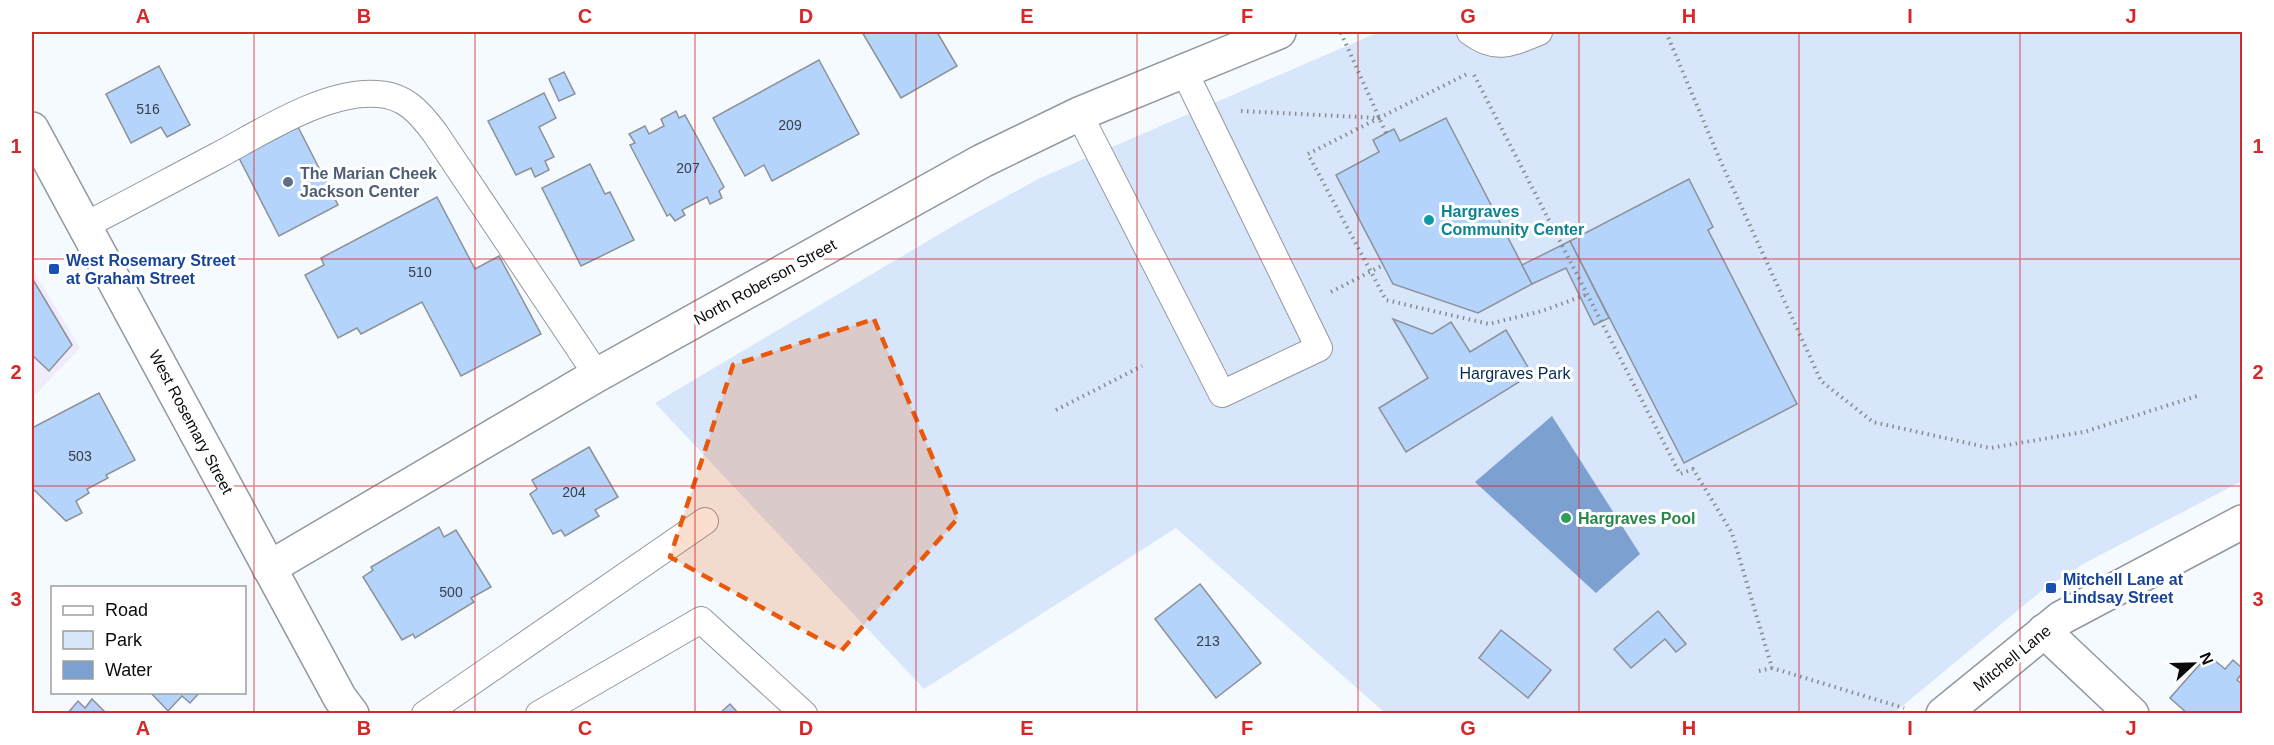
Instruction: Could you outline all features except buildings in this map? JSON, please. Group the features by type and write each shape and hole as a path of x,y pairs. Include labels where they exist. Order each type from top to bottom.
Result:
{"street":[{"name":"North Roberson Street","path":"269,568 597,375 982,161 1079,114 1280,32"},
{"name":"West Rosemary Street","path":"32,129 269,568 339,708"},
{"name":"Mitchell Lane","path":"1943,714 2061,618 2242,522"},
{"path":"2044,631 2132,714"}],"lane":[{"path":"1470,32 1481,40 1497,45 1513,43 1539,32"},
{"path":"1079,114 1222,394 1319,348 1184,71"},
{"path":"84,226 307,109 352,96 377,94 397,98 418,111 435,133 597,375"},
{"path":"425,714 705,521"},
{"path":"539,714 701,620 804,714"}],"path":[{"path":"1666,32 1720,160 1821,381 1874,422 1990,448 2084,432 2197,396"},
{"path":"1341,33 1386,133"},
{"path":"1588,294 1542,311 1489,324 1386,300 1308,154 1472,71 1588,294 1680,474 1693,469 1732,532 1772,668"},
{"path":"1239,111 1379,118"},
{"path":"1326,295 1383,265"},
{"path":"1056,410 1142,366"},
{"path":"1760,672 1772,668 1911,710"}],"highlighted area":[{"path":"874,319 958,518 841,651 670,557 733,365"}],"shaded area":[{"path":"32,268 80,348 32,398"}],"green space":[{"name":"Hargraves Park","path":"1379,32 2242,32 2242,481 2085,563 2045,588 1894,713 1385,713 1176,528 924,689 655,403 958,223 1040,178"}],"water":[{"name":"Hargraves Pool","path":"1552,416 1640,554 1596,593 1475,482"}],"place":[{"name":"The Marian Cheek Jackson Center","path":"288,182"},
{"name":"Hargraves Community Center","path":"1429,220"},
{"name":"West Rosemary Street at Graham Street","path":"54,269"},
{"name":"Hargraves Pool","path":"1566,518"},
{"name":"Mitchell Lane at Lindsay Street","path":"2051,588"}]}
